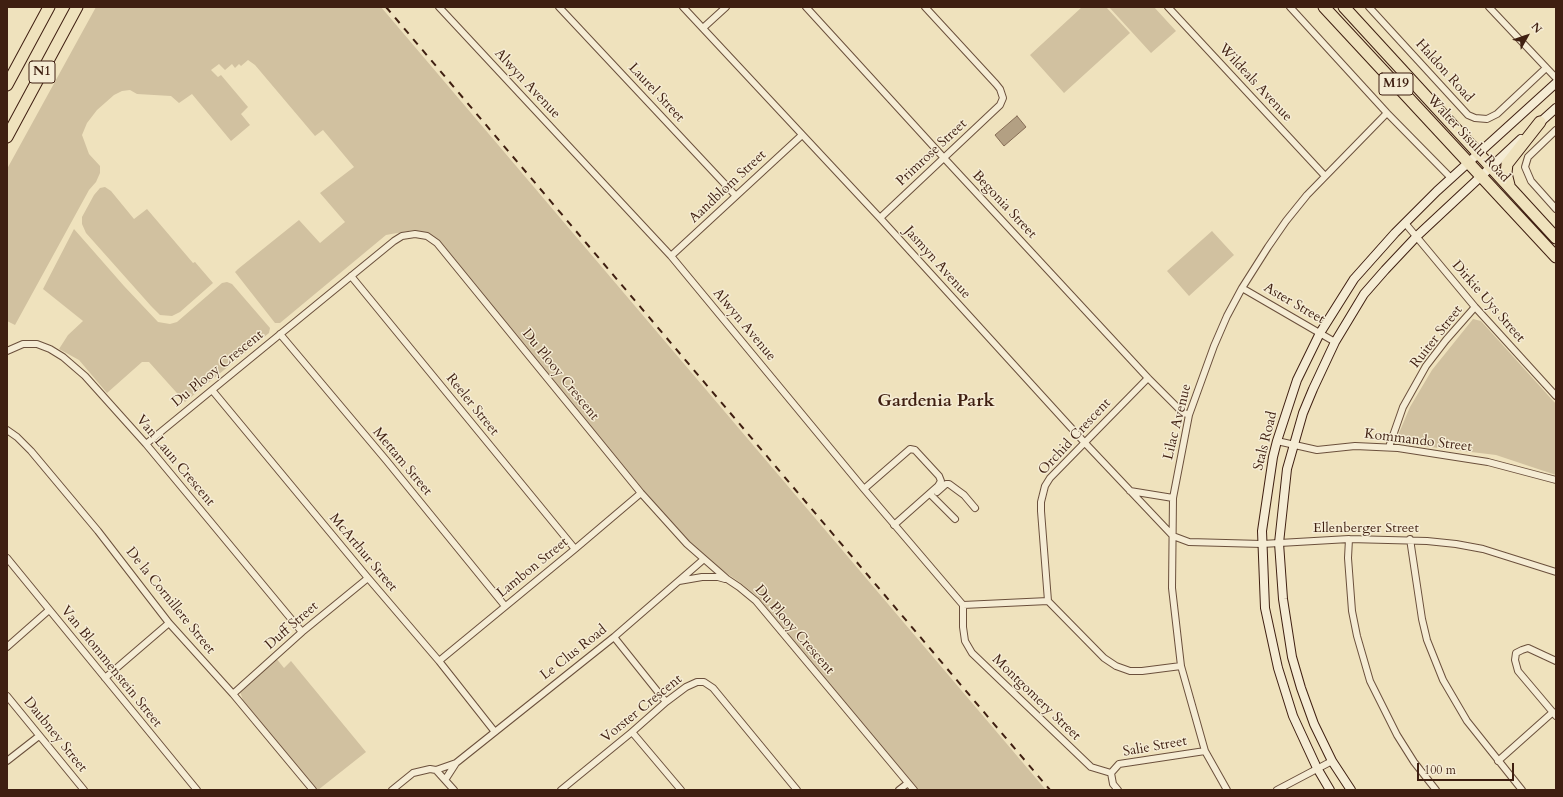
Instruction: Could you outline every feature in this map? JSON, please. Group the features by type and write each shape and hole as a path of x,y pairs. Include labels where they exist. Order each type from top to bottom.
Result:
{"highway":[{"name":"N1","path":"7,85 49,7"},
{"name":"N1","path":"7,137 77,7"},
{"name":"Walter Sisulu Road","path":"1324,7 1556,257"},
{"name":"Walter Sisulu Road","path":"1344,7 1458,132 1479,152 1556,238"},
{"path":"1510,187 1506,174 1507,164 1540,122"}],"street":[{"name":"Alwyn Avenue","path":"438,7 671,256 864,489 963,605"},
{"name":"Laurel Street","path":"559,7 736,196"},
{"name":"Jasmyn Avenue","path":"683,7 880,218 1085,443 1173,536"},
{"path":"703,28 726,7"},
{"name":"Begonia Street","path":"806,7 1148,378 1182,412 1189,415"},
{"name":"Primrose Street","path":"880,218 1000,105 1002,98 1002,94 996,84 925,7"},
{"name":"Wildeals Avenue","path":"1168,7 1325,176"},
{"path":"1290,7 1387,113 1451,178"},
{"name":"Haldon Road","path":"1369,7 1468,115 1475,118 1487,119 1497,114 1546,68"},
{"path":"1489,7 1556,78"},
{"name":"Stals Road","path":"1330,790 1317,768 1293,716 1284,690 1273,648 1265,608 1262,531 1277,441 1297,380 1320,333 1354,279 1405,222 1468,162 1556,83"},
{"name":"Stals Road","path":"1351,790 1332,760 1314,724 1301,688 1292,657 1283,600 1279,543 1287,469 1303,413 1335,342 1364,294 1417,236 1556,108"},
{"name":"Lilac Avenue","path":"1227,790 1205,751 1181,666 1172,588 1174,498 1189,415 1214,346 1227,316 1242,288 1286,221 1325,176 1387,113"},
{"path":"1556,130 1531,153 1525,164 1526,171 1531,181 1556,209"},
{"name":"Aandblom Street","path":"671,256 802,135"},
{"name":"Dirkie Uys Street","path":"1405,222 1475,308 1556,396"},
{"name":"Du Plooy Crescent","path":"146,444 394,241 402,236 422,234 437,243 641,492 687,544 727,580 739,587 756,601 914,790"},
{"name":"Reeler Street","path":"351,276 575,549"},
{"name":"Aster Street","path":"1242,288 1335,342"},
{"name":"Ruiter Street","path":"1389,447 1404,407 1426,366 1446,340 1475,308"},
{"name":"Mettam Street","path":"280,334 386,460 505,606"},
{"name":"Van Laun Crescent","path":"7,351 23,344 37,344 50,349 63,357 85,376 146,444 302,632"},
{"name":"Orchid Crescent","path":"1048,601 1041,511 1043,494 1050,478 1148,378"},
{"name":"McArthur Street","path":"212,390 439,661 495,732"},
{"name":"De la Cornillere Street","path":"7,430 17,437 31,451 98,531 169,623 233,694 313,790"},
{"name":"Kommando Street","path":"1277,441 1317,450 1355,446 1389,447 1488,462 1556,480"},
{"path":"864,489 910,449 915,450 939,476 941,481 938,486 896,526"},
{"path":"896,526 946,484 949,484 964,495 975,508"},
{"path":"1130,491 1174,498"},
{"name":"Lambon Street","path":"439,661 575,549 641,492"},
{"path":"932,496 955,519"},
{"name":"Ellenberger Street","path":"1173,536 1189,542 1262,544 1349,539 1410,539 1456,544 1484,549 1556,572"},
{"path":"1349,539 1348,573 1352,611 1370,681 1396,736 1436,790"},
{"path":"1410,539 1422,619 1433,656 1443,680 1467,721 1522,790"},
{"name":"Van Blommenstein Street","path":"7,558 197,790"},
{"name":"Le Clus Road","path":"392,790 419,771 430,768 436,770 456,762 614,637 704,560"},
{"path":"678,582 702,577 718,577 727,580"},
{"name":"Duff Street","path":"233,694 302,632 368,578"},
{"path":"963,605 1048,601 1104,658 1116,666 1130,671 1181,666"},
{"name":"Montgomery Street","path":"963,605 962,627 965,641 972,653 1090,767 1111,773"},
{"path":"7,647 49,610"},
{"path":"105,678 169,623"},
{"path":"614,637 666,702"},
{"path":"1498,761 1555,714 1518,672 1515,660 1516,653 1528,648 1556,661"},
{"name":"Vorster Crescent","path":"564,789 666,702 697,682 709,684 797,790"},
{"name":"Daubney Street","path":"7,696 84,790"},
{"path":"632,732 681,790"},
{"path":"7,761 39,736"},
{"name":"Salie Street","path":"1111,773 1119,764 1205,751"},
{"path":"1277,790 1332,760"},
{"name":"Le Clus Road","path":"445,780 456,762"},
{"path":"436,770 454,790"},
{"path":"1111,773 1113,784 1118,790"},
{"path":"899,790 908,783"}],"shaded area":[{"path":"96,7 381,7 1046,790 917,790 758,597 738,581 701,556 690,546 438,242 425,233 414,230 386,235 280,323 275,323 235,272 299,220 320,243 345,222 320,193 354,167 323,130 315,136 255,65 248,60 241,66 239,64 235,68 232,64 225,70 219,64 211,70 218,77 221,75 248,107 241,114 250,125 231,141 192,94 179,103 171,96 137,94 130,90 122,91 114,95 97,110 87,123 82,135 89,154 100,166 100,173 96,182 89,190 15,325 7,321 7,169"},
{"path":"1082,7 1106,7 1130,33 1064,93 1030,55"},
{"path":"1109,7 1154,7 1176,31 1151,53"},
{"path":"1017,116 1026,127 1004,146 995,135"},
{"path":"105,187 111,191 134,219 147,209 193,263 195,262 213,283 180,312 172,316 160,315 86,233 82,224 82,217 94,195 100,188"},
{"path":"74,229 158,322 170,324 177,322 222,283 227,282 232,284 270,328 269,333 185,402 149,362 142,362 107,393 79,360 59,349 68,335 83,321 43,289"},
{"path":"1212,231 1234,255 1189,296 1167,271"},
{"path":"1473,319 1481,321 1556,404 1556,475 1496,455 1406,444 1399,441 1399,433 1410,407 1432,370"},
{"path":"276,658 284,668 291,661 366,752 318,790 316,790 243,700 240,692"}],"railway":[{"path":"386,7 1050,790"}],"district":[{"name":"Gardenia Park","path":"936,402"}]}
